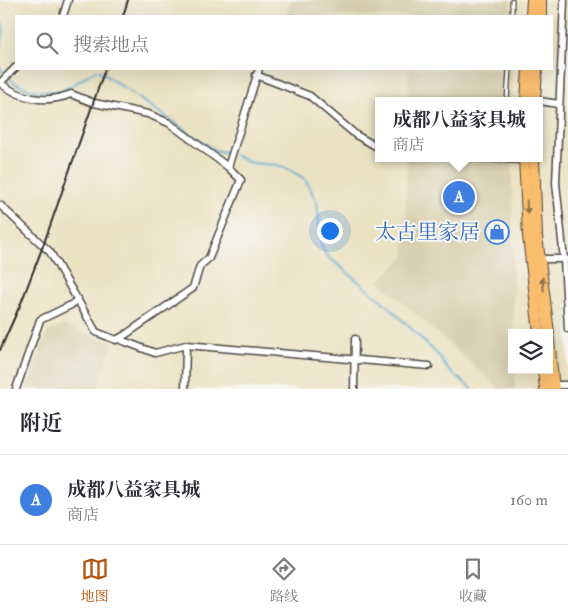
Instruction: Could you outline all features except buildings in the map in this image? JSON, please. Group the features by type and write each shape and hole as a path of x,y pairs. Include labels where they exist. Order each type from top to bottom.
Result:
{"main road":[{"path":"531,15 532,0"},
{"path":"540,15 541,0"},
{"path":"526,97 528,70"},
{"path":"536,97 537,70"},
{"path":"529,162 548,329"},
{"path":"529,162 528,236 539,329"},
{"path":"545,374 551,388"},
{"path":"550,374 551,388"}],"street":[{"path":"63,15 68,0"},
{"path":"564,0 556,183 566,259 568,329"},
{"path":"15,68 0,83 12,92 29,98 48,100 71,94 94,103 148,114 169,123 228,167 241,180 209,258 200,266 193,288 118,340"},
{"path":"228,167 258,72 310,96 356,135 375,146"},
{"path":"543,102 559,104"},
{"path":"0,205 50,252 96,332 155,353 186,344 429,366"},
{"path":"540,259 566,259"},
{"path":"16,389 40,320 71,305 78,299"},
{"path":"354,389 355,339"},
{"path":"185,389 186,344"},
{"path":"551,388 568,385"}],"lane":[{"path":"512,0 512,15"},
{"path":"507,97 509,70"}],"shaded area":[{"path":"291,0 511,0 511,15 286,15"},
{"path":"409,70 512,70 512,97 408,97"},
{"path":"407,162 512,162 514,329 508,329 508,374 515,374 515,389 500,389 379,281 404,257"},
{"path":"63,325 113,343 97,389 27,389 49,330"}],"waterway":[{"path":"0,20 4,30 0,48"},
{"path":"0,67 3,73"},
{"path":"10,79 29,89 53,91 67,88 94,71 99,71 210,147 218,151 230,153"},
{"path":"234,155 251,163 277,165 305,179 317,202 321,244 326,255 388,306 438,355 448,370 472,389"}],"railway":[{"path":"123,15 128,0"},
{"path":"0,350 43,246 105,70"}],"place":[{"name":"成都八益家具城","path":"459,197"},
{"name":"太古里家居","path":"497,232"}]}
